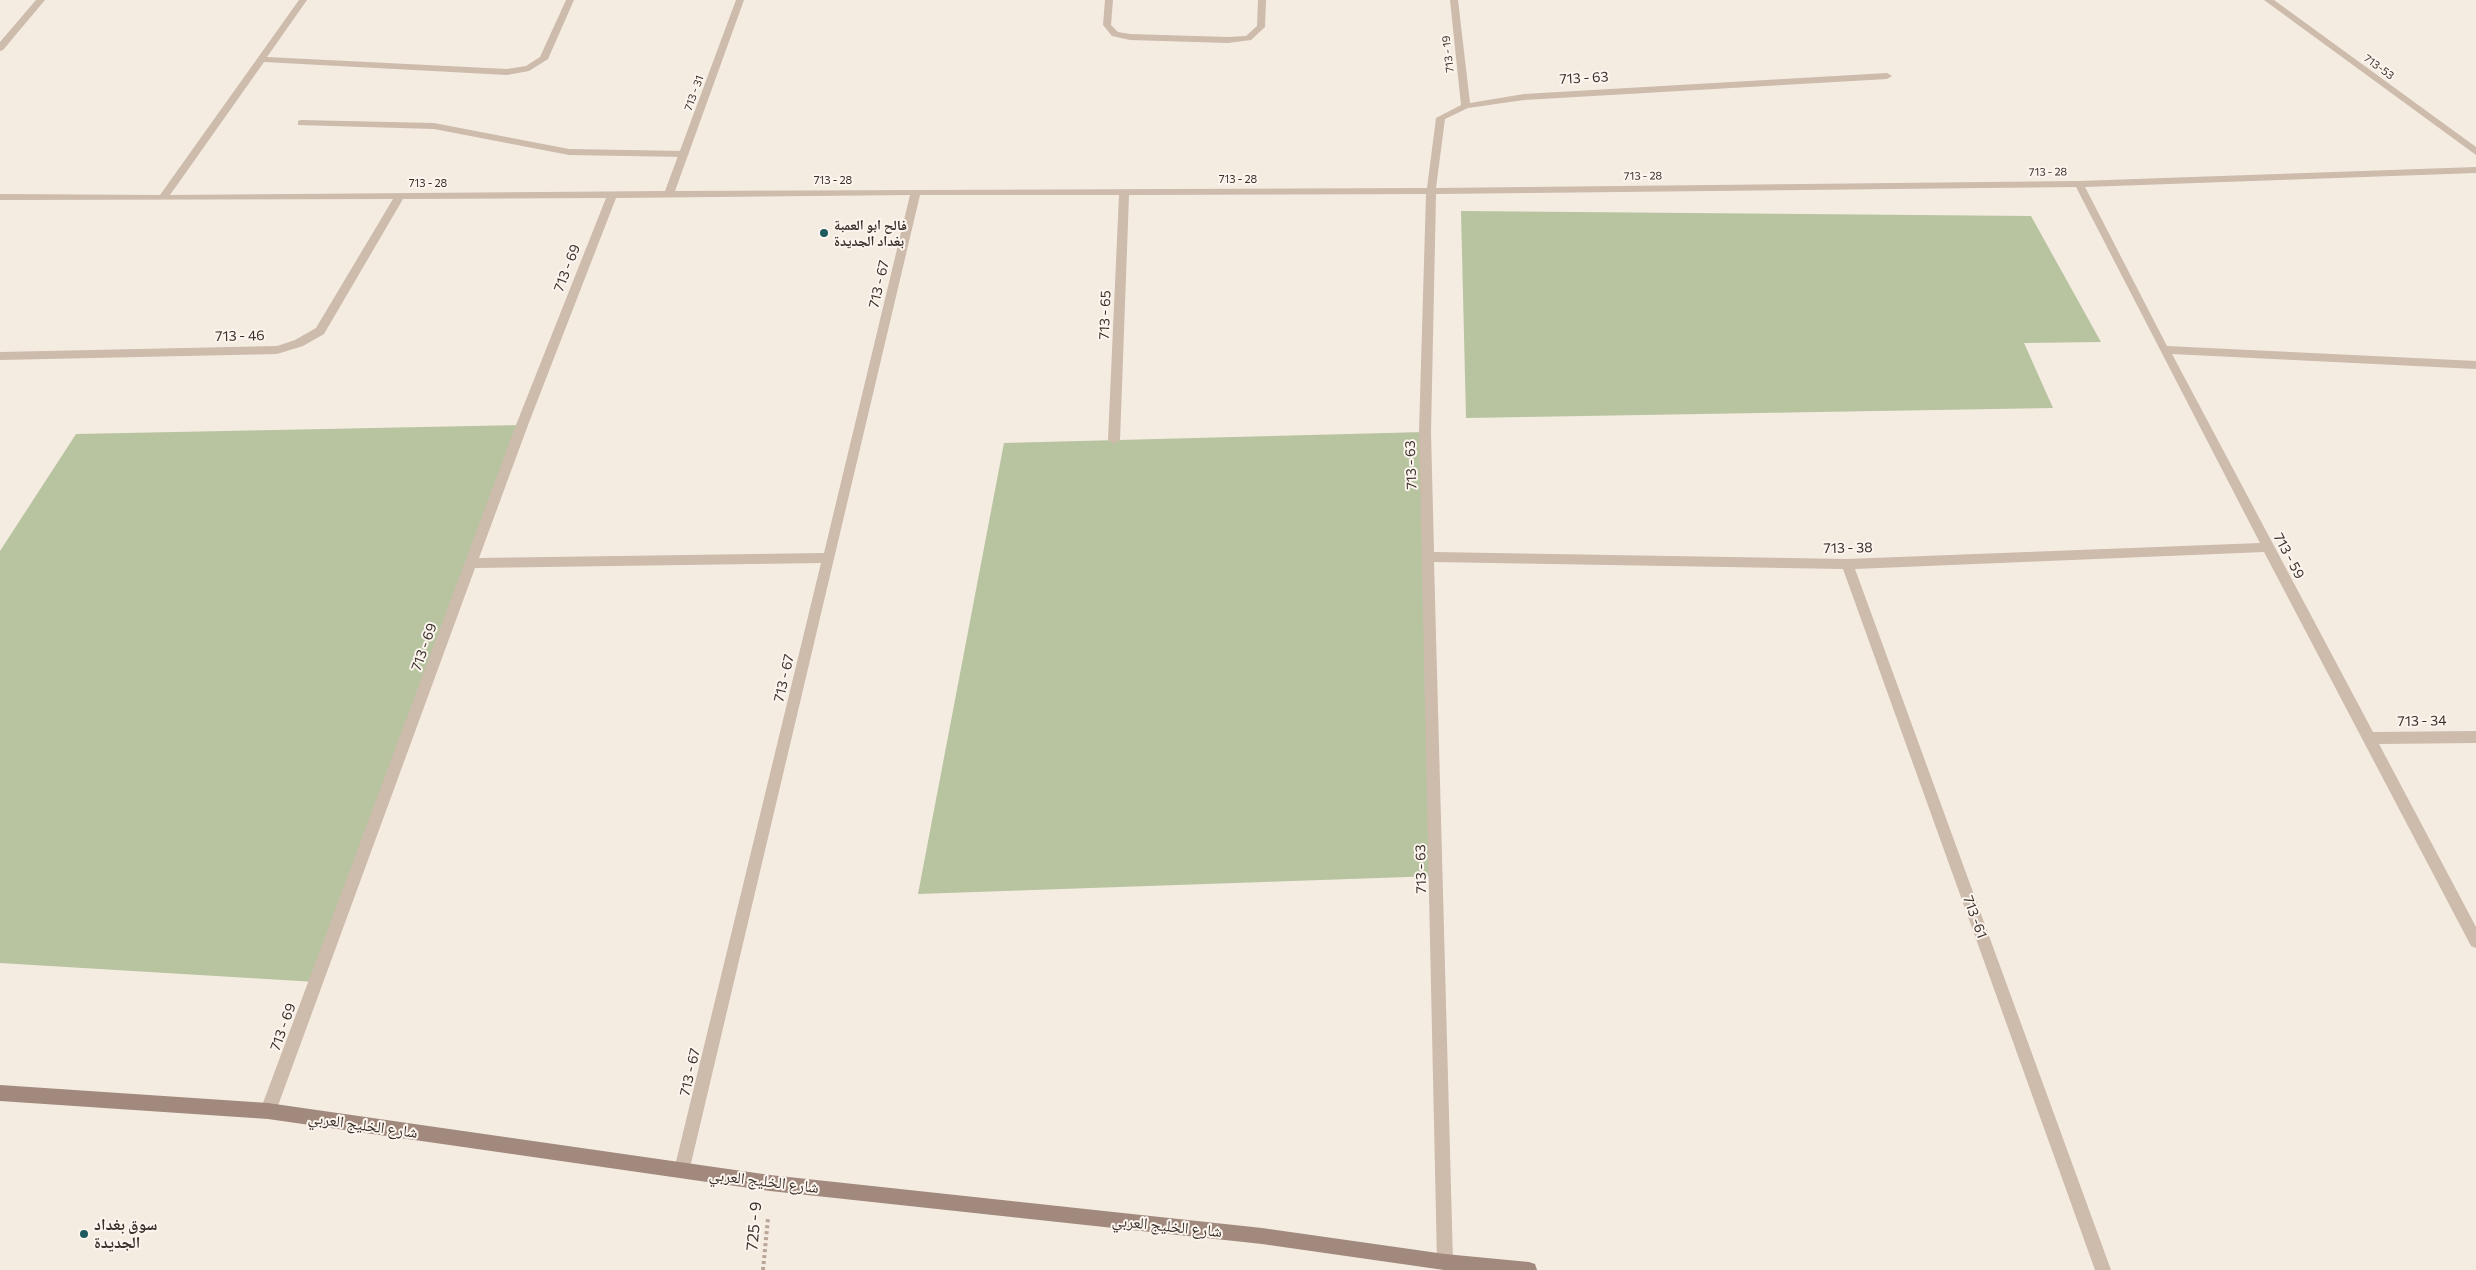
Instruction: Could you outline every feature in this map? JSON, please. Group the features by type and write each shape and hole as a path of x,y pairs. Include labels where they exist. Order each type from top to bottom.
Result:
{"street":[{"path":"0,48 41,0"},
{"path":"163,198 302,0"},
{"path":"262,59 507,72 529,68 544,59 570,0"},
{"name":"713 - 31","path":"669,194 740,0"},
{"path":"1109,0 1107,25 1115,34 1130,37 1228,40 1248,38 1261,27 1262,0"},
{"name":"713 - 19","path":"1454,0 1466,106"},
{"name":"713-53","path":"2268,0 2476,152"},
{"name":"713 - 63","path":"1445,1262 1425,432 1431,191 1441,118 1466,106 1524,97 1887,76"},
{"path":"301,123 434,126 569,152 684,154"},
{"name":"713 - 28","path":"0,197 163,198 916,192 1431,191 2079,184 2476,170"},
{"name":"713 - 59","path":"2079,184 2267,547 2476,941"},
{"name":"713 - 67","path":"682,1170 916,192"},
{"name":"713 - 65","path":"1114,440 1124,192"},
{"name":"713 - 69","path":"268,1111 522,424 612,195"},
{"name":"713 - 46","path":"0,356 277,350 299,343 320,331 400,196"},
{"path":"2164,350 2476,365"},
{"name":"713 - 38","path":"1429,557 1847,564 2267,547"},
{"path":"471,563 828,558"},
{"name":"713 -61","path":"1847,564 2103,1270"},
{"name":"713 - 34","path":"2369,738 2476,737"},
{"name":"شارع الخليج العربي","path":"0,1093 268,1111 770,1183 1262,1236 1445,1262 1529,1270"}],"path":[{"name":"725 - 9","path":"763,1270 770,1183"}],"green space":[{"path":"1461,211 2031,216 2101,342 2024,343 2053,408 1466,418"},
{"path":"522,425 316,982 0,963 0,551 76,434"},
{"path":"1425,432 1436,876 918,894 1004,443"}],"place":[{"name":"فالح ابو العمبة بغداد الجديدة","path":"824,233"},
{"name":"سوق بغداد الجديدة","path":"84,1234"}]}
